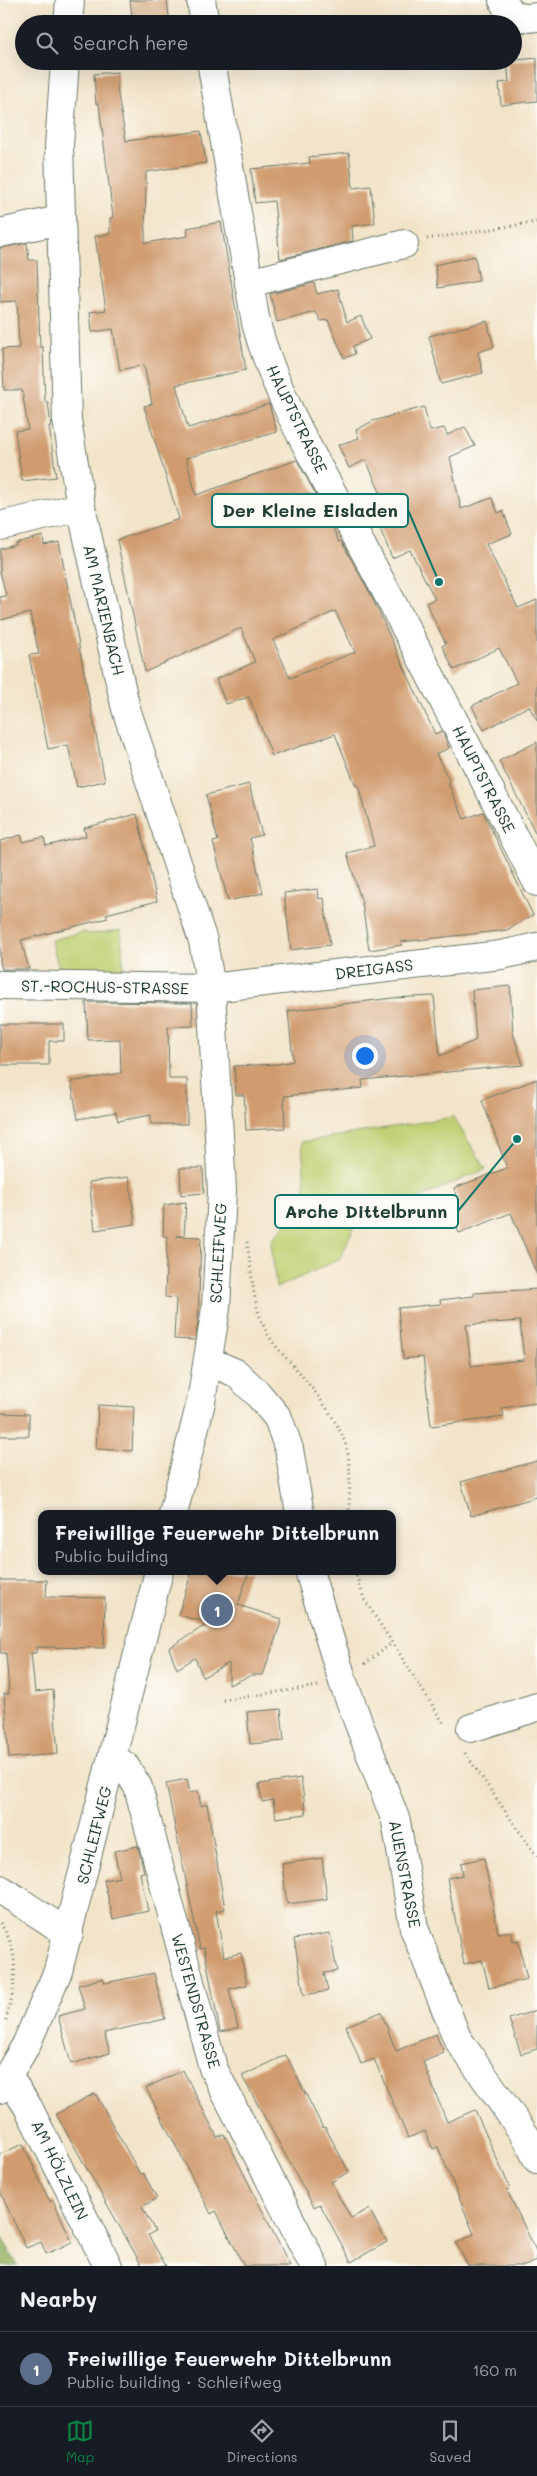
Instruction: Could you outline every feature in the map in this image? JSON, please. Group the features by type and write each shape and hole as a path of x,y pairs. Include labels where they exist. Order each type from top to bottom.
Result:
{"street":[{"path":"69,15 70,0"},
{"path":"201,0 204,15"},
{"path":"503,0 514,15"},
{"path":"522,19 525,20 537,17"},
{"name":"AM MARIENBACH","path":"64,70 59,146 67,420 81,507 126,709 203,940 211,988"},
{"name":"HAUPTSTRASSE","path":"213,70 249,283 262,344 291,412 419,652 537,882"},
{"path":"0,234 60,220"},
{"path":"249,283 404,244"},
{"path":"0,526 81,507"},
{"name":"DREIGASS","path":"211,988 501,955 537,947"},
{"name":"ST.-ROCHUS-STRASSE","path":"0,985 211,988"},
{"name":"SCHLEIFWEG","path":"174,1510 201,1402 216,1308 222,1191 211,988"},
{"path":"208,1361 236,1373 257,1393 278,1418 289,1449 299,1510"},
{"name":"SCHLEIFWEG","path":"4,2083 41,2011 58,1971 69,1934 158,1575"},
{"name":"AUENSTRASSE","path":"310,1575 343,1682 396,1821 414,1928 457,2038 527,2138 537,2159"},
{"path":"461,1736 537,1707"},
{"name":"WESTENDSTRASSE","path":"113,1758 125,1766 138,1787 213,2068 314,2266"},
{"path":"0,1889 69,1934"},
{"name":"AM HÖLZLEIN","path":"4,2083 28,2107 108,2266"}],"path":[{"path":"435,237 537,222"},
{"path":"246,1240 257,1309 264,1329 273,1344 299,1373 336,1422 346,1446 350,1473 349,1510"},
{"path":"355,1575 364,1598 392,1643 461,1736 537,1857"},
{"path":"222,1700 343,1682 392,1643"},
{"path":"0,1923 14,1956 15,1968 5,2026"}],"green space":[{"path":"121,930 124,977 61,976 51,940 84,932 90,934"},
{"path":"453,1117 486,1169 355,1225 340,1259 276,1288 271,1241 306,1201 302,1142"},
{"path":"0,2234 18,2266 0,2266"}],"building":[{"path":"130,0 167,0 169,15 132,15"},
{"path":"537,58 537,101 501,105 499,83 509,82 508,70 522,70 522,60"},
{"path":"117,72 118,95 126,141 201,131 206,163 146,172 145,243 188,236 187,228 221,222 246,370 176,385 188,428 269,404 277,432 186,458 196,495 297,460 328,517 339,542 341,541 370,593 435,734 442,731 444,735 449,748 436,754 450,782 448,783 464,819 483,812 533,915 507,930 401,942 402,945 369,950 362,903 347,853 374,846 358,785 356,786 335,734 272,756 249,697 226,704 216,679 255,662 241,628 145,672 117,540 179,519 144,406 152,404 144,365 120,370 113,329 92,332 90,312 106,310 95,236 110,234 110,218 113,217 99,104 96,104 94,74","holes":["335,611 355,652 290,678 273,640"]},
{"path":"349,153 353,188 371,186 375,223 352,226 353,241 280,259 274,201 255,203 251,169 310,163 309,157"},
{"path":"27,243 29,260 37,260 40,347 43,347 45,402 48,402 51,426 49,426 56,477 22,481 15,431 28,429 22,390 4,390 2,349 19,348 17,301 0,302 0,248"},
{"path":"475,256 479,281 438,288 435,265"},
{"path":"314,283 317,294 338,289 347,322 361,316 370,339 353,346 355,354 344,358 328,320 321,321 316,312 277,322 270,294"},
{"path":"487,321 494,347 478,352 483,373 441,384 429,336"},
{"path":"424,407 430,431 444,428 447,435 465,427 475,446 450,457 461,509 492,498 498,513 503,511 512,534 486,544 518,608 537,600 537,721 529,706 484,730 472,706 517,683 499,648 454,670 442,646 446,644 426,603 435,599 410,550 392,558 379,526 392,520 366,460 349,468 338,445 359,438 356,430 373,421"},
{"path":"43,536 44,545 59,542 105,781 77,787 68,745 48,749 29,655 39,654 30,613 0,620 0,597 6,596 0,571 0,549"},
{"path":"537,742 537,836 499,761"},
{"path":"249,784 262,835 250,838 263,893 228,901 213,842 218,841 206,795"},
{"path":"137,814 157,901 106,914 108,918 21,940 29,969 2,969 0,962 0,841 21,835 23,842 44,837 46,846 86,836 84,828"},
{"path":"318,889 319,899 324,898 330,945 291,950 284,893"},
{"path":"510,986 513,1033 523,1065 362,1080 363,1088 284,1096 285,1128 246,1130 244,1095 236,1095 234,1066 279,1064 293,1061 288,1011 392,998 434,996 440,1056 476,1040 472,990"},
{"path":"86,1002 192,1003 193,1026 168,1027 169,1079 187,1079 187,1124 151,1124 151,1115 118,1121 116,1112 78,1119 71,1082 121,1073 120,1039 88,1040"},
{"path":"0,1024 64,1024 64,1041 49,1041 49,1065 0,1065"},
{"path":"537,1079 537,1275 511,1213 459,1233 449,1205 459,1202 454,1188 507,1168 482,1100"},
{"path":"180,1168 203,1168 204,1193 181,1195"},
{"path":"129,1177 135,1224 95,1230 89,1182"},
{"path":"186,1202 184,1236 176,1236 201,1237 198,1323 195,1340 174,1339 176,1298 165,1297 167,1236 163,1236 164,1205"},
{"path":"537,1289 537,1403 502,1408 504,1417 431,1426 423,1357 403,1359 398,1308 441,1304 440,1300 474,1296 474,1293","holes":["520,1321 524,1360 471,1366 466,1325"]},
{"path":"98,1405 134,1407 132,1451 96,1449"},
{"path":"0,1413 29,1414 29,1436 0,1436"},
{"path":"537,1461 537,1497 471,1516 461,1482"},
{"path":"191,1575 248,1575 238,1605 282,1619 263,1675 252,1675 229,1685 229,1663 203,1677 195,1658 177,1669 169,1648 209,1623 178,1615"},
{"path":"0,1580 47,1580 46,1597 105,1598 104,1648 36,1647 36,1653 31,1653 35,1692 53,1690 58,1754 9,1758 4,1694 9,1694 6,1653 0,1653"},
{"path":"281,1709 284,1741 250,1744 247,1712"},
{"path":"301,1778 306,1814 276,1818 273,1800 262,1802 259,1784"},
{"path":"187,1779 190,1793 198,1791 201,1806 207,1804 225,1909 216,1911 224,1957 241,1953 247,1985 229,1989 238,2028 220,2032 204,1948 200,1949 166,1783"},
{"path":"138,1846 144,1872 140,1873 148,1911 113,1919 104,1880 120,1877 114,1851"},
{"path":"322,1858 327,1899 287,1904 282,1864"},
{"path":"484,1858 498,1933 511,1931 513,1941 518,1940 527,1979 489,1988 482,1960 464,1964 447,1878 463,1875 461,1863"},
{"path":"330,1933 337,1971 324,1973 328,1991 304,1995 294,1939"},
{"path":"154,1973 165,2019 104,2033 110,2053 71,2064 58,2016 85,2009 78,1985 103,1978 105,1983"},
{"path":"537,2010 537,2049 521,2054 509,2019"},
{"path":"381,2012 396,2051 436,2034 444,2053 423,2062 447,2122 475,2110 510,2188 507,2190 537,2253 537,2260 525,2266 468,2266 456,2243 474,2234 438,2147 433,2149 425,2131 408,2138 374,2059 361,2064 346,2026"},
{"path":"286,2055 323,2128 325,2127 349,2172 331,2182 351,2218 369,2209 387,2242 351,2262 320,2204 314,2207 242,2076"},
{"path":"183,2070 217,2137 224,2134 290,2266 244,2266 216,2211 211,2214 146,2088"},
{"path":"95,2093 140,2174 143,2173 157,2198 142,2207 155,2231 148,2235 166,2266 142,2266 56,2114"},
{"path":"23,2144 50,2202 53,2200 72,2242 46,2254 41,2242 26,2248 0,2191 0,2154"}],"place":[{"name":"Der Kleine Eisladen","path":"439,582"},
{"name":"Arche Dittelbrunn","path":"517,1139"},
{"name":"Freiwillige Feuerwehr Dittelbrunn","path":"217,1610"}]}
